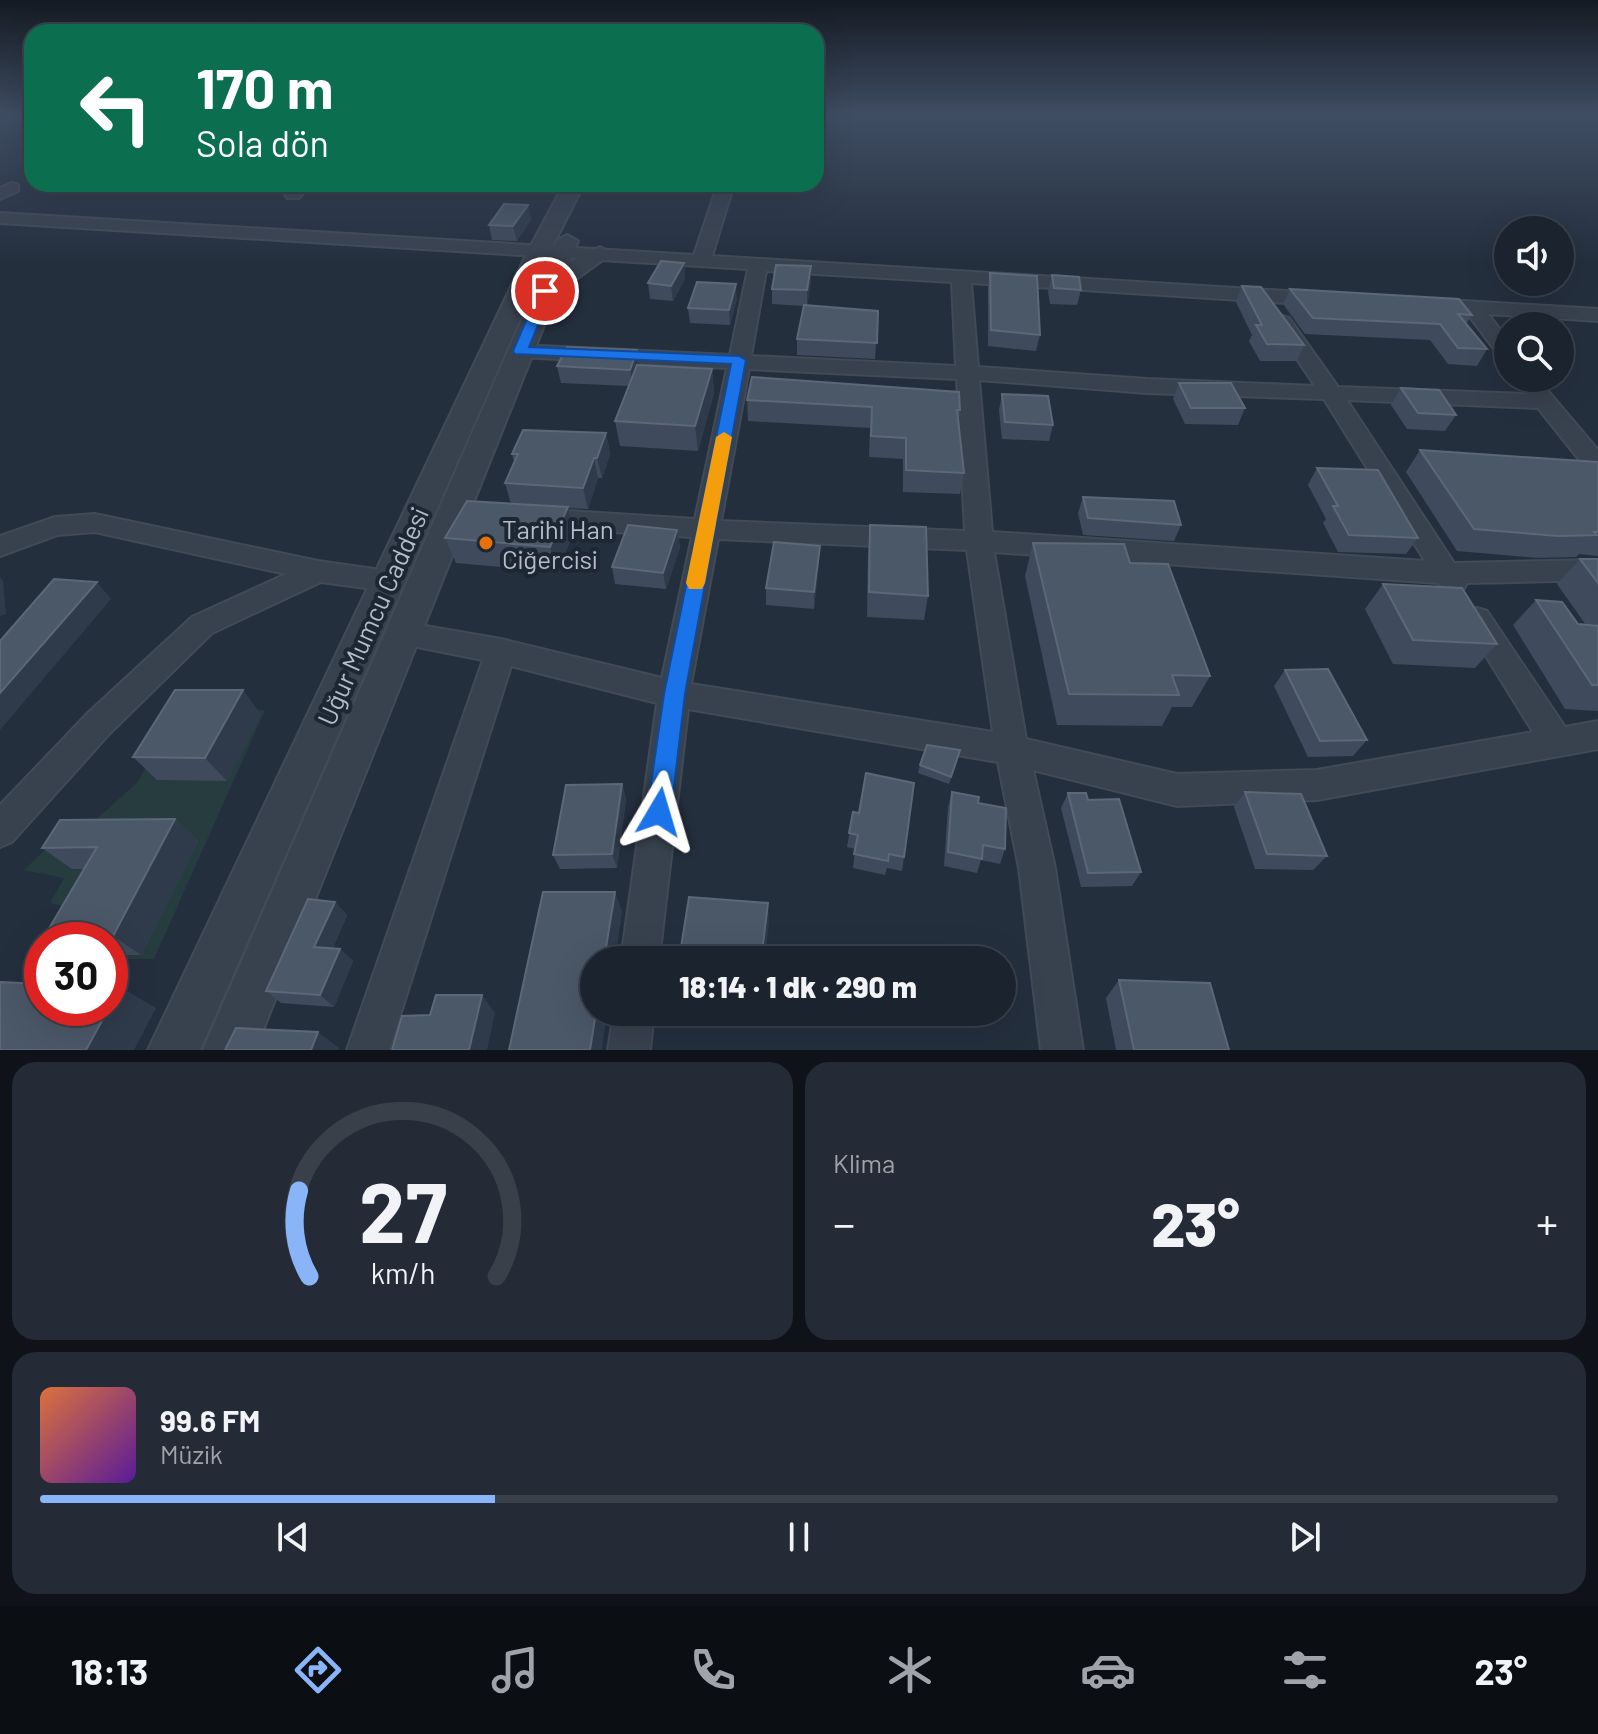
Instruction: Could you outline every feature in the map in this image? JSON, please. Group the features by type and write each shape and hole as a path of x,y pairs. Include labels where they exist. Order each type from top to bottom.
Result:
{"street":[{"name":"Uğur Mumcu Caddesi","path":"174,1050 388,581 551,250 571,192"},
{"name":"Uğur Mumcu Caddesi","path":"229,1050 424,580 469,513 520,351 545,291 551,250 590,192"},
{"path":"701,263 723,192"},
{"path":"0,218 1338,300"},
{"path":"545,291 570,271 600,254"},
{"path":"642,946 674,694 758,266"},
{"path":"961,278 979,541 1012,750 1037,868 1062,1050"},
{"path":"1263,296 1334,393 1446,573 1556,740"},
{"path":"1413,305 1598,315"},
{"path":"1473,308 1494,336"},
{"path":"520,351 739,360 1147,386 1544,401"},
{"path":"1537,392 1598,466"},
{"path":"516,516 706,529 979,541 1446,573 1598,570"},
{"path":"0,546 55,526 95,523 318,571 388,581 424,580"},
{"path":"0,830 99,723 202,625 318,571"},
{"path":"365,631 402,634 501,651 674,694 1012,750 1177,790 1332,783 1556,740 1598,735"},
{"path":"368,1050 501,651"},
{"path":"629,1050 632,1026"}],"green space":[{"path":"181,709 265,710 154,959 128,959 128,922 58,922 68,907 50,903 64,878 24,870 55,840 82,832 137,783"}],"building":[{"path":"504,204 528,205 513,226 489,225"},
{"path":"661,261 684,263 671,286 648,283"},
{"path":"776,265 811,266 807,290 772,289"},
{"path":"990,273 1037,276 1040,335 991,330"},
{"path":"1052,275 1079,277 1081,290 1054,288"},
{"path":"697,282 736,284 729,310 688,308"},
{"path":"1242,286 1261,287 1304,345 1267,344 1256,325 1262,325"},
{"path":"1290,289 1459,299 1472,315 1458,314 1487,349 1458,348 1440,324 1313,318"},
{"path":"804,305 878,311 877,343 797,339"},
{"path":"567,347 637,350 630,370 557,366"},
{"path":"637,365 712,369 695,426 615,421"},
{"path":"752,377 959,392 960,410 957,410 964,473 906,470 906,438 871,436 872,407 747,400"},
{"path":"1179,383 1231,383 1245,408 1191,408"},
{"path":"1401,388 1439,390 1456,415 1418,413"},
{"path":"1002,394 1048,396 1053,425 1005,422"},
{"path":"523,430 606,433 583,488 505,483 518,454 512,454"},
{"path":"1420,450 1598,462 1598,532 1594,532 1597,535 1558,536 1474,529"},
{"path":"1317,468 1378,470 1418,538 1349,535 1333,506 1338,506"},
{"path":"1083,497 1174,501 1181,525 1088,518"},
{"path":"467,501 568,507 550,547 445,538"},
{"path":"628,525 677,530 663,573 612,567"},
{"path":"870,525 926,527 928,596 869,592"},
{"path":"774,542 820,546 814,592 766,588"},
{"path":"1033,543 1124,544 1130,563 1168,564 1210,676 1172,675 1179,695 1069,694"},
{"path":"1580,559 1598,559 1598,583"},
{"path":"54,579 97,582 0,693 0,641"},
{"path":"1383,584 1462,588 1497,644 1413,640"},
{"path":"1536,600 1562,602 1578,624 1598,626 1598,685 1592,685"},
{"path":"1328,669 1367,740 1320,741 1285,670"},
{"path":"175,690 243,690 205,758 133,757"},
{"path":"927,745 960,750 951,777 920,765"},
{"path":"866,773 914,783 904,857 889,854 888,861 854,854 858,835 849,833 853,812 859,813"},
{"path":"622,784 612,854 553,855 566,785"},
{"path":"952,792 979,797 978,803 1006,808 1005,849 983,845 982,859 948,852"},
{"path":"1245,792 1301,794 1327,856 1267,854"},
{"path":"1068,793 1086,793 1088,800 1119,799 1141,872 1088,873"},
{"path":"175,819 120,922 53,922 97,847 42,848 60,820"},
{"path":"543,892 615,892 606,946 580,946 580,1026 594,1026 590,1050 509,1050"},
{"path":"689,897 768,903 763,946 681,946"},
{"path":"308,899 335,902 314,947 340,949 320,995 266,991"},
{"path":"1119,980 1210,983 1229,1050 1134,1050"},
{"path":"0,982 24,983 24,1026 99,1026 86,1050 0,1050"},
{"path":"436,995 482,995 469,1050 392,1050 402,1016 430,1015"},
{"path":"236,1028 318,1032 311,1050 225,1050"}],"slow traffic":[{"path":"695,583 724,437"}],"place":[{"name":"Tarihi Han Ciğercisi","path":"486,543"}],"route":[{"path":"545,291 520,351 739,360 674,694 659,812"}]}
